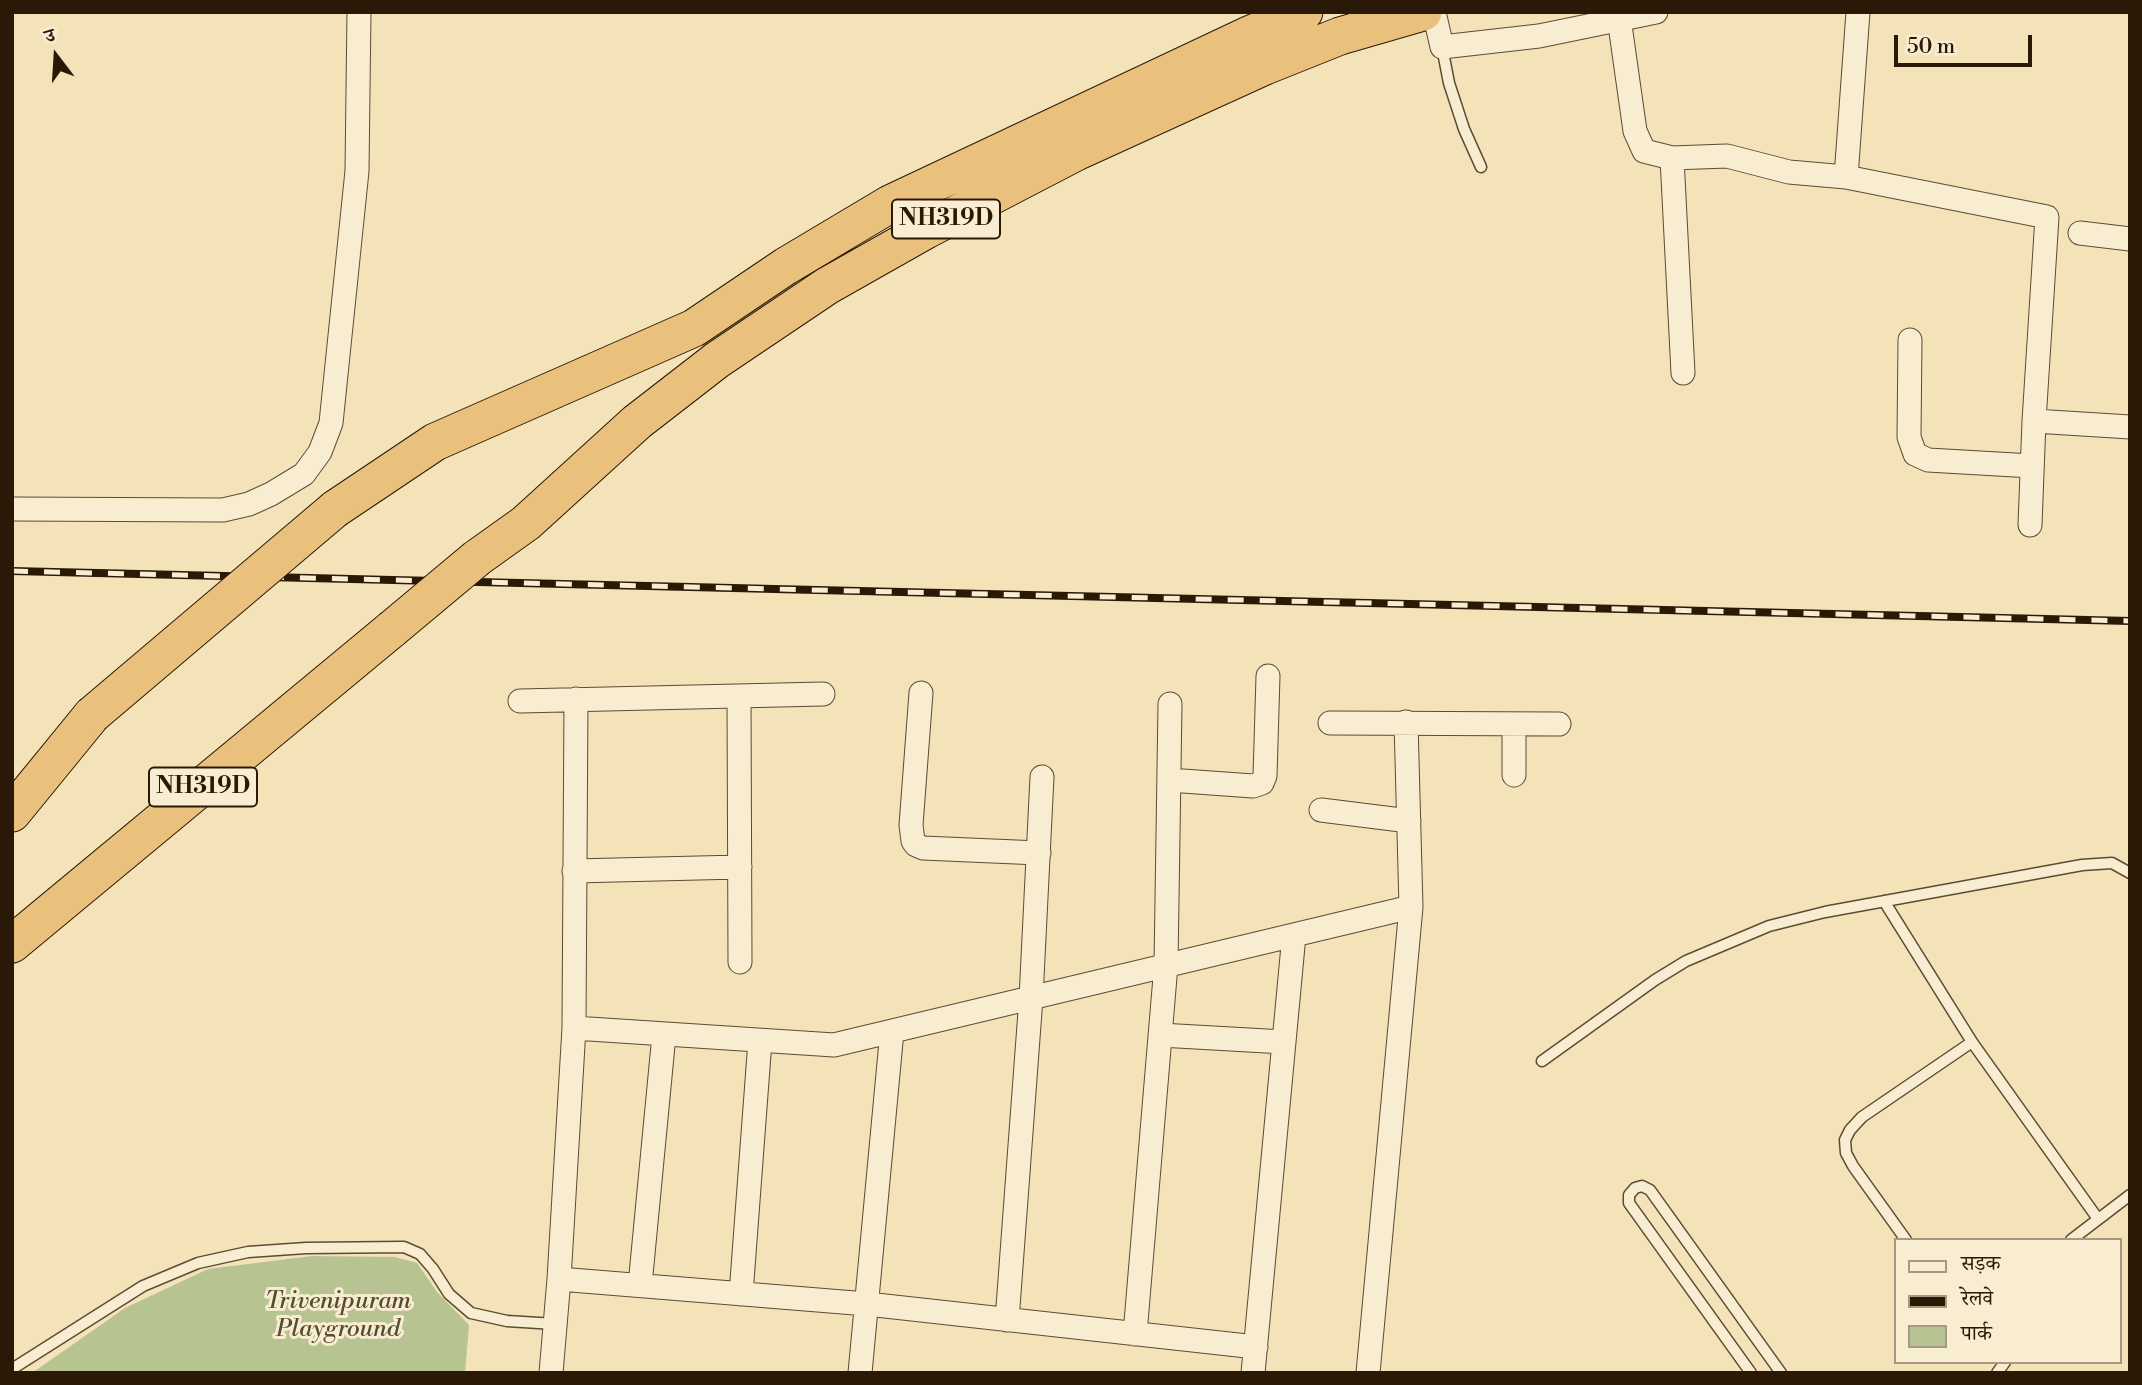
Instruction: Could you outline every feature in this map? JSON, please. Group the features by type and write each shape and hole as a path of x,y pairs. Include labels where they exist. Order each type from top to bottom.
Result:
{"highway":[{"name":"NH319D","path":"12,813 92,715 335,509 435,442 694,328 786,266 890,204 1226,45 1304,12"},
{"name":"NH319D","path":"12,944 477,558 526,523 637,422 717,360 827,286 926,230 1076,152 1265,66 1340,36 1423,12"}],"street":[{"path":"12,509 223,510 249,504 271,494 304,474 320,452 331,424 357,171 359,12"},
{"path":"1434,12 1442,47 1539,36 1656,12"},
{"path":"1846,177 1858,12"},
{"path":"1619,18 1638,143 1644,151 1672,158 1727,156 1790,172 1846,177 2047,217 2030,524"},
{"path":"1672,158 1683,373"},
{"path":"2080,233 2130,239"},
{"path":"1910,340 1909,437 1915,454 1928,460 2032,466"},
{"path":"2034,421 2130,427"},
{"path":"1169,780 1252,786 1262,783 1265,776 1268,676"},
{"path":"921,692 911,825 913,841 923,848 1039,853"},
{"path":"520,701 823,694"},
{"path":"739,696 740,962"},
{"path":"551,1373 573,1028 576,699"},
{"path":"1135,1334 1167,965 1170,704"},
{"path":"1368,1373 1411,907 1406,722"},
{"path":"1330,723 1559,724"},
{"path":"1514,723 1514,775"},
{"path":"1007,1320 1031,998 1042,777"},
{"path":"1321,810 1409,821"},
{"path":"575,872 740,867"},
{"path":"573,1028 834,1045 1411,907"},
{"path":"1253,1373 1294,935"},
{"path":"860,1373 892,1031"},
{"path":"640,1285 664,1035"},
{"path":"1160,1035 1284,1042"},
{"path":"741,1294 760,1041"},
{"path":"559,1279 867,1304 1256,1347"}],"lane":[{"path":"1442,47 1449,83 1464,130 1481,167"},
{"path":"1542,1061 1686,961 1769,926 1825,912 2101,863 2119,865 2130,873"},
{"path":"1884,901 1972,1042 2098,1219"},
{"path":"1905,1238 1853,1166 1846,1153 1845,1140 1862,1117 1972,1042"},
{"path":"1751,1373 1629,1203 1629,1195 1635,1188 1645,1186 1650,1190 1781,1373"},
{"path":"2074,1238 2130,1195"},
{"path":"12,1369 143,1286 198,1263 248,1252 306,1248 404,1247 420,1254 449,1294 471,1313 507,1321 555,1324"}],"green space":[{"name":"Trivenipuram Playground","path":"312,1256 395,1257 417,1263 437,1292 469,1325 465,1373 32,1373 125,1308 208,1269"}],"railway":[{"path":"12,571 2130,621"}]}
